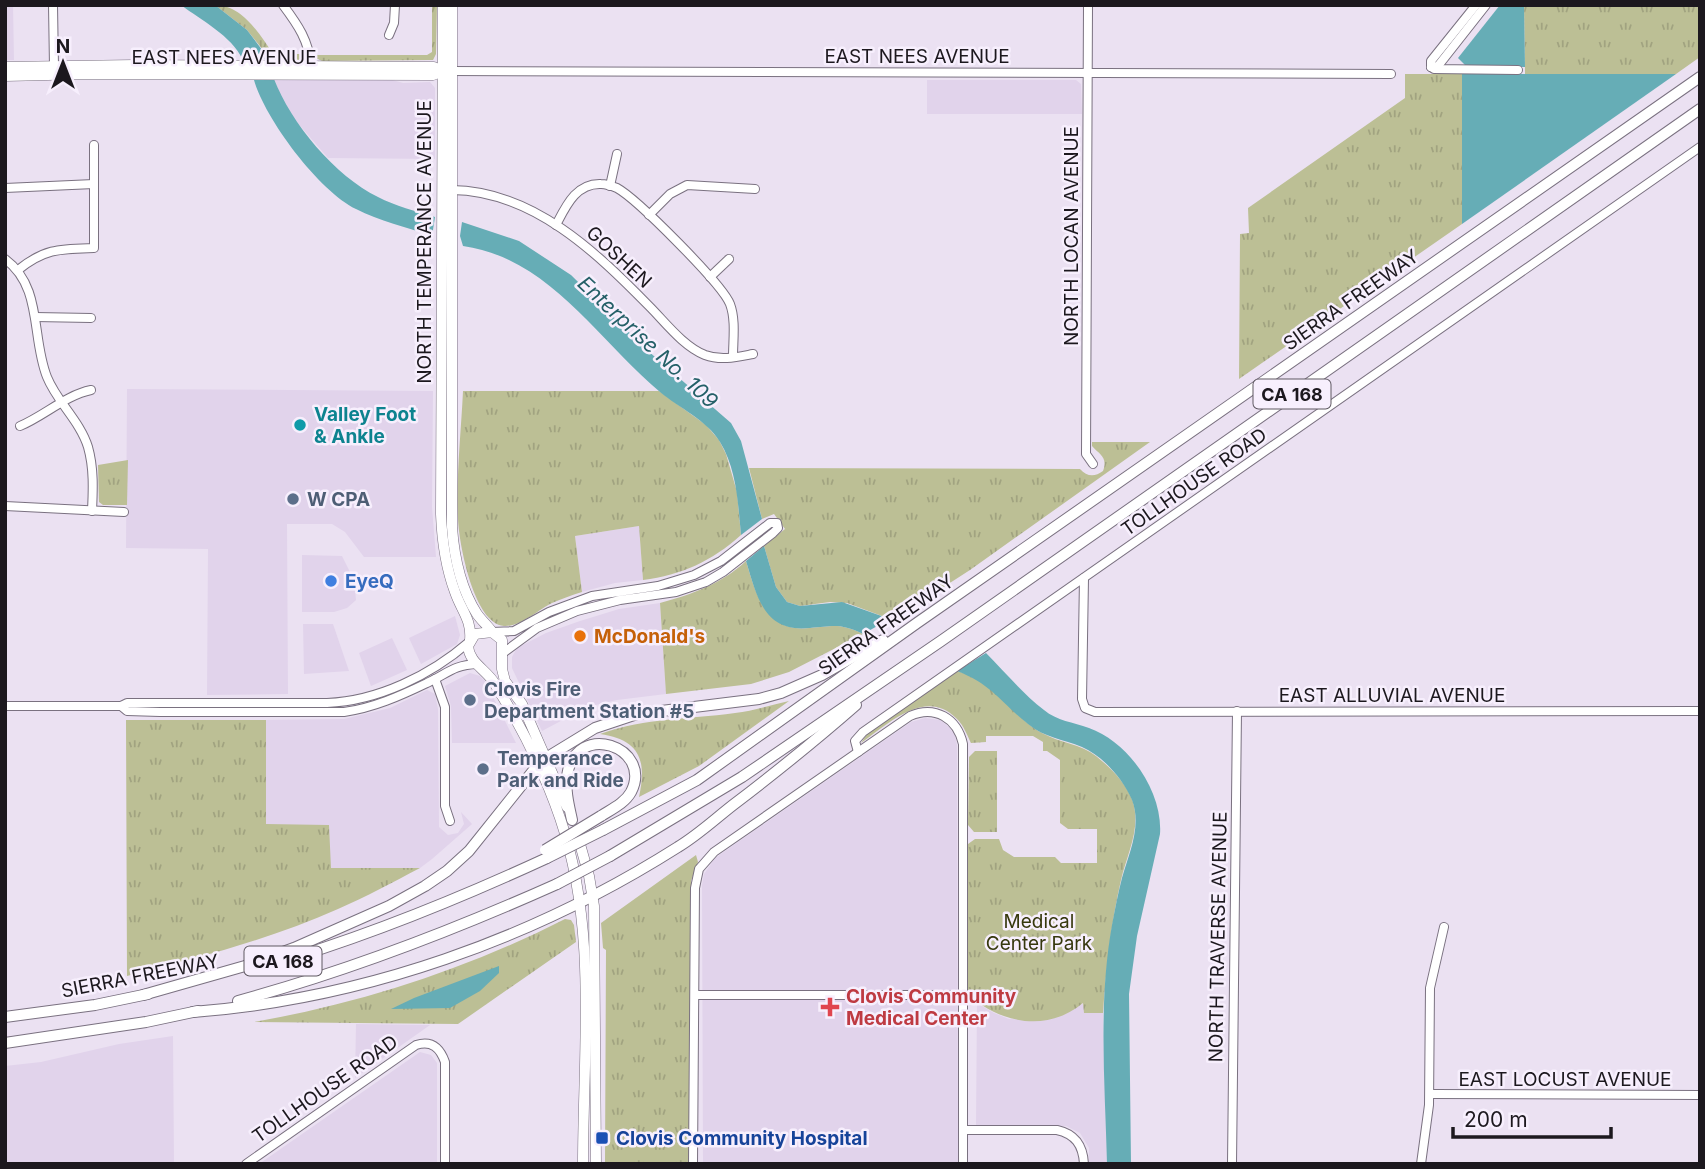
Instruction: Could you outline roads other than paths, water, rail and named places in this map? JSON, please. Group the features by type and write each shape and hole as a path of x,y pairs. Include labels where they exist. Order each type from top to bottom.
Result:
{"highway":[{"name":"SIERRA FREEWAY","path":"5,1017 143,995 233,975 322,949 398,922 488,885 546,854 603,830 698,780 917,623 1700,77"},
{"name":"CA 168","path":"5,1043 63,1036 193,1012 297,985 443,934 556,884 610,856 709,799 884,680 1700,109"},
{"path":"143,995 284,952 389,906 425,886 469,851 542,760 595,728 637,713 746,701 781,693 822,675 917,623"},
{"path":"193,1012 365,984 460,955 593,898 681,846 790,761 884,680"},
{"path":"546,854 626,799 634,779 631,762 625,753 614,746 600,744 582,750 570,765 567,789 572,820"}],"main road":[{"name":"NORTH TEMPERANCE AVENUE","path":"443,5 452,190 452,527 455,553 466,591 477,613 492,632"},
{"name":"NORTH TEMPERANCE AVENUE","path":"452,5 447,71 441,461 443,538 454,591 470,623 469,642"},
{"name":"EAST NEES AVENUE","path":"6,71 54,66 433,67 447,71"},
{"name":"EAST NEES AVENUE","path":"6,71 433,75 447,71"},
{"path":"441,461 446,470 447,508 452,527"},
{"path":"583,1164 584,944 580,904 561,819 542,760 522,704 505,681 502,669 502,640 492,632 479,633 469,642 469,654 487,671 542,760 572,820 593,898 596,951 596,1164"},
{"path":"477,664 492,663 503,653"}],"street":[{"path":"53,5 54,66"},
{"path":"283,5 303,33 311,66"},
{"path":"389,35 394,23 394,5"},
{"name":"NORTH LOCAN AVENUE","path":"1088,5 1086,454 1093,464"},
{"path":"1486,5 1472,9 1431,61 1431,67 1447,70 1518,71"},
{"name":"EAST NEES AVENUE","path":"447,71 1391,74"},
{"path":"18,270 32,258 47,251 94,248 94,145"},
{"name":"TOLLHOUSE ROAD","path":"858,752 855,741 863,732 1700,147"},
{"path":"610,186 617,154"},
{"path":"5,188 94,184"},
{"path":"556,225 578,191 593,185 610,186 625,194 722,289 730,305 733,321 733,358"},
{"path":"649,215 670,194 687,185 755,189"},
{"path":"495,197 499,186"},
{"name":"GOSHEN","path":"452,190 495,197 556,225 590,248 685,342 713,357 733,358 753,354"},
{"path":"5,259 18,270 29,288 44,369 52,387 85,438 93,479 92,512"},
{"path":"710,277 729,259"},
{"path":"35,317 90,318"},
{"path":"20,426 79,392 91,390"},
{"path":"5,506 124,512"},
{"path":"492,632 514,631 558,608 592,596 658,586 694,575 721,561 770,523 777,523 778,528 773,533 706,582 676,592 620,600 577,611 537,628 503,653"},
{"name":"EAST ALLUVIAL AVENUE","path":"1084,578 1082,699 1085,708 1095,712 1700,711"},
{"path":"5,706 350,701 378,694 432,669 451,658 469,642"},
{"path":"121,706 127,711 160,712 344,712 378,704 435,679 457,666 477,664"},
{"path":"435,679 445,707 445,806 450,821"},
{"name":"NORTH TRAVERSE AVENUE","path":"1232,1164 1237,711"},
{"path":"695,1161 695,888 699,869 714,852 910,716 920,712 942,714 959,731 963,744 963,1164"},
{"path":"1421,1164 1430,1094 1430,988 1444,927"},
{"path":"695,995 963,995"},
{"name":"TOLLHOUSE ROAD","path":"246,1164 416,1045 424,1043 433,1045 441,1052 445,1062 445,1164"},
{"name":"EAST LOCUST AVENUE","path":"1430,1094 1700,1095"},
{"path":"963,1130 1067,1132 1076,1139 1082,1149 1084,1164"}],"water":[{"path":"181,5 215,5 247,30 269,59 243,60 224,36"},
{"path":"1500,5 1524,5 1525,67 1466,66 1458,58"},
{"path":"1462,74 1676,74 1462,224"},
{"path":"274,79 291,113 316,147 331,162 362,188 378,197 435,217 432,236 356,209 326,187 281,133 254,80"},
{"path":"462,222 519,241 571,275 647,350 731,423 741,441 762,519 741,535 736,487 730,464 720,442 708,427 660,392 547,284 494,254 463,246 460,236"},
{"path":"764,546 776,587 787,602 800,606 842,602 890,619 863,634 842,627 794,628 782,625 765,610 746,561"},
{"path":"986,653 1049,714 1089,728 1117,745 1141,770 1156,802 1160,834 1137,936 1129,994 1131,1164 1107,1164 1104,1014 1112,925 1135,830 1135,810 1118,776 1105,762 1082,747 1034,729 988,688 957,671"},
{"path":"499,966 499,973 480,991 450,1008 391,1009 414,998"}],"place":[{"name":"Valley Foot & Ankle","path":"300,425"},
{"name":"W CPA","path":"293,499"},
{"name":"EyeQ","path":"331,581"},
{"name":"McDonald's","path":"580,636"},
{"name":"Clovis Fire Department Station #5","path":"470,700"},
{"name":"Temperance Park and Ride","path":"483,769"},
{"name":"Clovis Community Medical Center","path":"830,1007"},
{"name":"Clovis Community Hospital","path":"602,1138"}],"water label":[{"name":"Enterprise No. 109","path":"648,342"}],"park label":[{"name":"Medical Center Park","path":"1039,932"}]}
